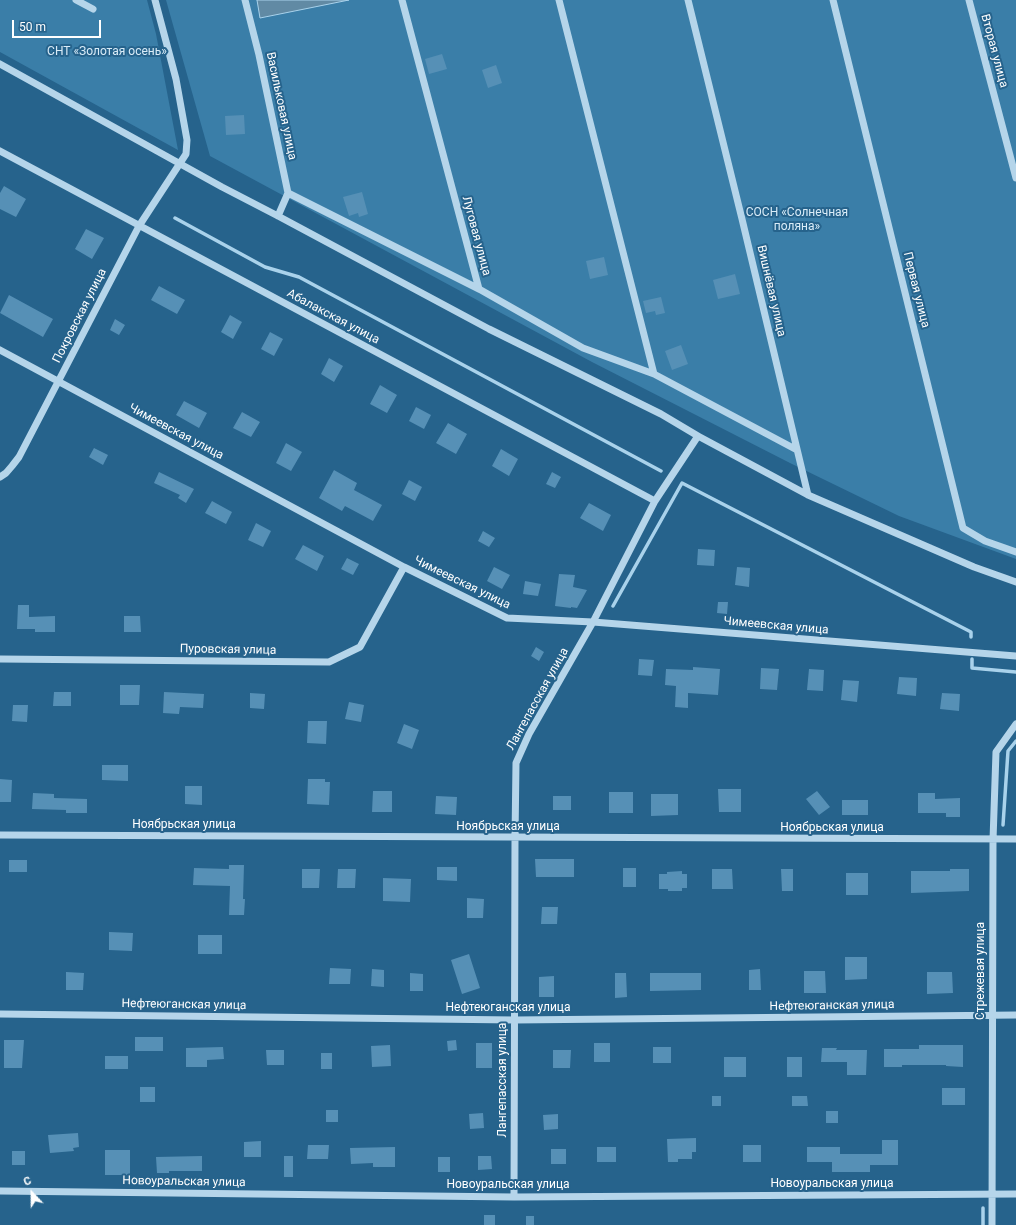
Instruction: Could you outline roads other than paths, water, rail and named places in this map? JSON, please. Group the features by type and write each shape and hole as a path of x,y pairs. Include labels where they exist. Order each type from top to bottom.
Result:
{"street":[{"path":"76,0 93,9"},
{"name":"Покровская улица","path":"0,477 10,470 18,457 139,226 186,154 187,140 176,79 155,0"},
{"name":"Васильковая улица","path":"245,0 259,55 288,193"},
{"name":"Луговая улица","path":"402,0 479,289 583,348 654,374 797,450"},
{"path":"559,0 654,374"},
{"name":"Вишнёвая улица","path":"688,0 808,495"},
{"name":"Первая улица","path":"833,0 963,528 986,541 1016,552"},
{"name":"Вторая улица","path":"969,0 1016,178"},
{"path":"0,64 222,187 489,329 661,414 698,436 808,495 974,567 1016,582"},
{"name":"Абалакская улица","path":"0,151 655,501"},
{"path":"278,216 288,193 479,289"},
{"name":"Чимеевская улица","path":"0,350 404,567 507,618 593,622 1016,656"},
{"name":"Лангепасская улица","path":"514,1196 516,762 529,734 593,622 655,501 698,436"},
{"name":"Пуровская улица","path":"0,659 329,662 360,648 404,567"},
{"name":"Стрежевая улица","path":"992,1225 993,840 996,752 1016,724"},
{"name":"Ноябрьская улица","path":"0,835 1016,840"},
{"name":"Нефтеюганская улица","path":"0,1014 515,1020 1016,1015"},
{"name":"Новоуральская улица","path":"0,1191 514,1196 1016,1194"}],"waterway":[{"path":"175,218 265,267 299,277 661,471"},
{"path":"613,606 682,483 971,632 971,637"},
{"path":"972,659 972,668 1016,672"},
{"path":"1003,825 1008,751 1016,741"},
{"path":"983,1208 983,1225"}],"park label":[{"name":"СНТ «Золотая осень»","path":"107,52"},
{"name":"СОСН «Солнечная поляна»","path":"797,220"}]}
